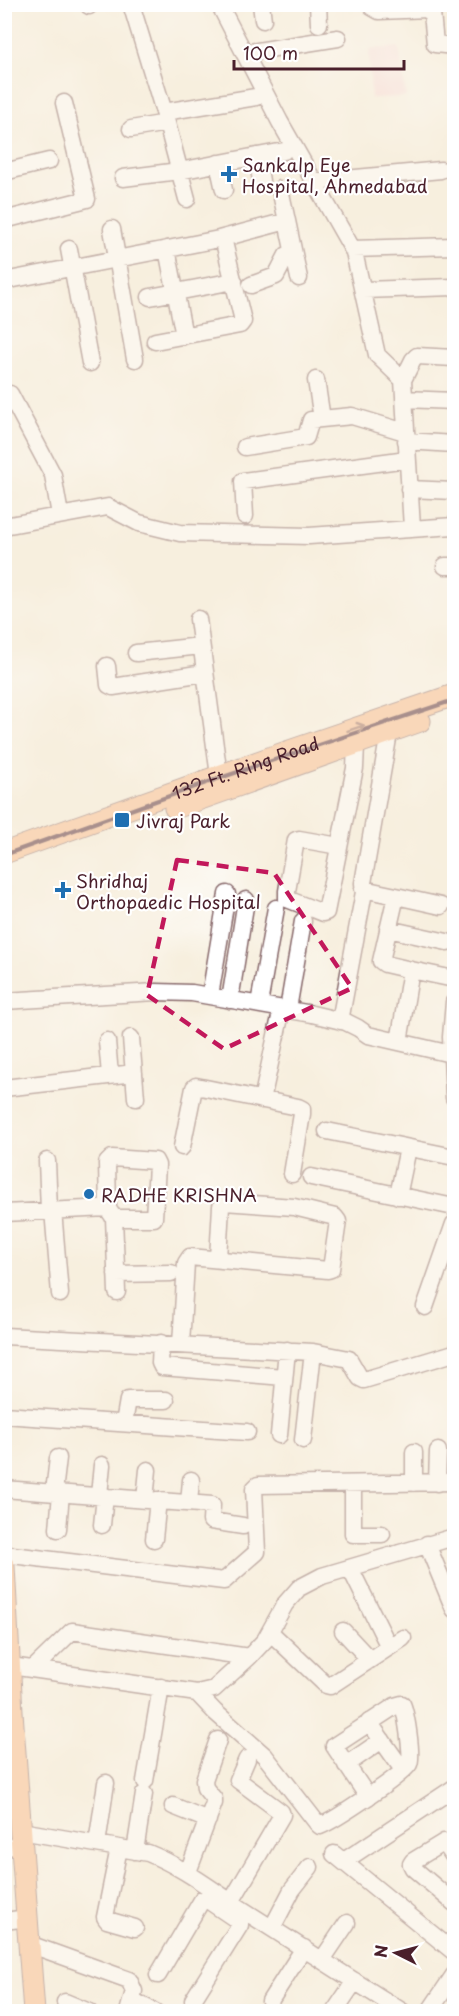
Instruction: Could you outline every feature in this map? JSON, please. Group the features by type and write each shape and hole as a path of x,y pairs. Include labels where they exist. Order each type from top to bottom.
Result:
{"main road":[{"name":"132 Ft. Ring Road","path":"4,853 454,695"},
{"name":"132 Ft. Ring Road","path":"4,867 454,709"},
{"path":"4,1566 14,1841 12,1920 27,2012"},
{"path":"4,1700 8,1802 29,1944 34,2012"}],"street":[{"path":"131,4 187,199"},
{"path":"219,4 280,122 352,249 377,355 403,380"},
{"path":"318,4 319,24"},
{"path":"370,4 379,10 428,9 432,13 435,44 454,46"},
{"path":"244,53 338,38"},
{"path":"131,129 165,118 256,97"},
{"path":"4,220 87,199 64,103"},
{"path":"123,178 179,171 284,151"},
{"path":"257,156 261,181"},
{"path":"5,171 49,161"},
{"path":"218,163 224,190"},
{"path":"314,182 441,170"},
{"path":"280,189 299,278"},
{"path":"4,281 223,238 287,221"},
{"path":"112,229 135,359"},
{"path":"155,341 240,325 243,321 223,238"},
{"path":"352,249 454,246"},
{"path":"69,249 90,363"},
{"path":"167,249 184,336"},
{"path":"251,285 276,276 287,255 293,253"},
{"path":"150,297 234,281"},
{"path":"363,290 454,287"},
{"path":"412,528 403,380 412,360 417,356 454,358"},
{"path":"316,380 322,419"},
{"path":"10,394 53,475 60,515"},
{"path":"404,399 454,401"},
{"path":"245,447 307,436 310,422 352,416 406,437 454,444"},
{"path":"245,516 243,481 408,459"},
{"path":"409,489 454,491"},
{"path":"4,526 108,507 139,523 180,533 309,536 454,526"},
{"path":"198,620 219,776"},
{"path":"136,653 201,646"},
{"path":"107,666 111,687 204,673"},
{"path":"340,1021 357,933 363,883 389,733"},
{"path":"339,846 296,840 287,899 323,913 326,912 355,768 356,745"},
{"path":"363,889 441,906"},
{"path":"210,996 227,894"},
{"path":"396,896 382,957 383,963 454,979"},
{"path":"230,1000 246,900"},
{"path":"259,1004 276,908"},
{"path":"262,1100 285,1009 303,921"},
{"path":"357,933 387,934 447,942"},
{"path":"399,1042 411,970"},
{"path":"4,1001 156,992 192,993 340,1021 368,1035 451,1054"},
{"path":"454,1002 451,1037 454,1098"},
{"path":"131,1038 136,1098"},
{"path":"107,1041 110,1076"},
{"path":"4,1088 134,1073"},
{"path":"182,1148 196,1086 298,1107 302,1109 292,1174"},
{"path":"327,1131 454,1157"},
{"path":"398,1196 408,1148"},
{"path":"47,1161 60,1294"},
{"path":"311,1177 454,1207"},
{"path":"181,1344 187,1259 190,1257 218,1259 328,1270 331,1269 338,1221 335,1217 294,1207 224,1202 218,1259"},
{"path":"4,1214 51,1210 111,1213 117,1292"},
{"path":"425,1307 454,1224"},
{"path":"116,1274 171,1273"},
{"path":"4,1336 313,1352 350,1359 360,1378 364,1380 454,1353"},
{"path":"161,1343 160,1363 162,1367 284,1377"},
{"path":"279,1435 287,1350"},
{"path":"303,1440 313,1352"},
{"path":"124,1423 128,1400 166,1400"},
{"path":"4,1415 247,1432"},
{"path":"437,1483 438,1451"},
{"path":"414,1452 414,1483"},
{"path":"58,1458 58,1529"},
{"path":"102,1465 102,1525"},
{"path":"148,1470 154,1539"},
{"path":"189,1503 191,1480"},
{"path":"4,1554 224,1581 256,1552 255,1486 454,1482"},
{"path":"353,1484 353,1534 382,1534"},
{"path":"4,1489 212,1505 211,1522 243,1526"},
{"path":"7,1665 197,1693 214,1689 249,1657 270,1632 285,1604 299,1588 322,1576 454,1537"},
{"path":"427,1544 454,1609"},
{"path":"270,1632 326,1685 332,1685 396,1643 350,1568"},
{"path":"34,1668 72,1631 249,1657"},
{"path":"343,1631 370,1660"},
{"path":"135,1928 107,1920 105,1917 145,1788 161,1687"},
{"path":"197,1693 214,1712 266,1756 318,1825 322,1826 368,1797 409,1763 404,1706 399,1704 334,1746 368,1797"},
{"path":"369,1722 403,1770"},
{"path":"188,1872 214,1799 205,1788 204,1780 218,1740"},
{"path":"346,1765 382,1740"},
{"path":"220,1899 282,1815 239,1782 238,1776 247,1759"},
{"path":"97,1844 106,1783"},
{"path":"454,1788 339,1858 454,1952"},
{"path":"173,1806 208,1820"},
{"path":"14,1841 97,1844 148,1853 188,1872 220,1899 241,1923 193,2000"},
{"path":"454,1857 444,1842 412,1861 411,1864 412,1868 454,1904"},
{"path":"272,1928 292,1890 309,1867"},
{"path":"158,1975 202,1900 220,1899 304,1948 393,2009"},
{"path":"322,1960 347,1923"},
{"path":"29,1944 129,1980 134,1987 130,2006 155,2012"},
{"path":"270,2001 304,1948"},
{"path":"429,2012 454,1975"},
{"path":"334,2012 355,1981"},
{"path":"65,2002 89,2012"}],"highlighted area":[{"path":"177,860 274,873 352,988 224,1049 147,995"}],"shaded area":[{"path":"399,47 406,97 371,98 369,49"}],"railway":[{"path":"4,855 220,778 454,700"}],"place":[{"name":"Sankalp Eye Hospital, Ahmedabad","path":"229,174"},
{"name":"Jivraj Park","path":"122,820"},
{"name":"Shridhaj Orthopaedic Hospital","path":"63,890"},
{"name":"RADHE KRISHNA","path":"89,1194"}]}
